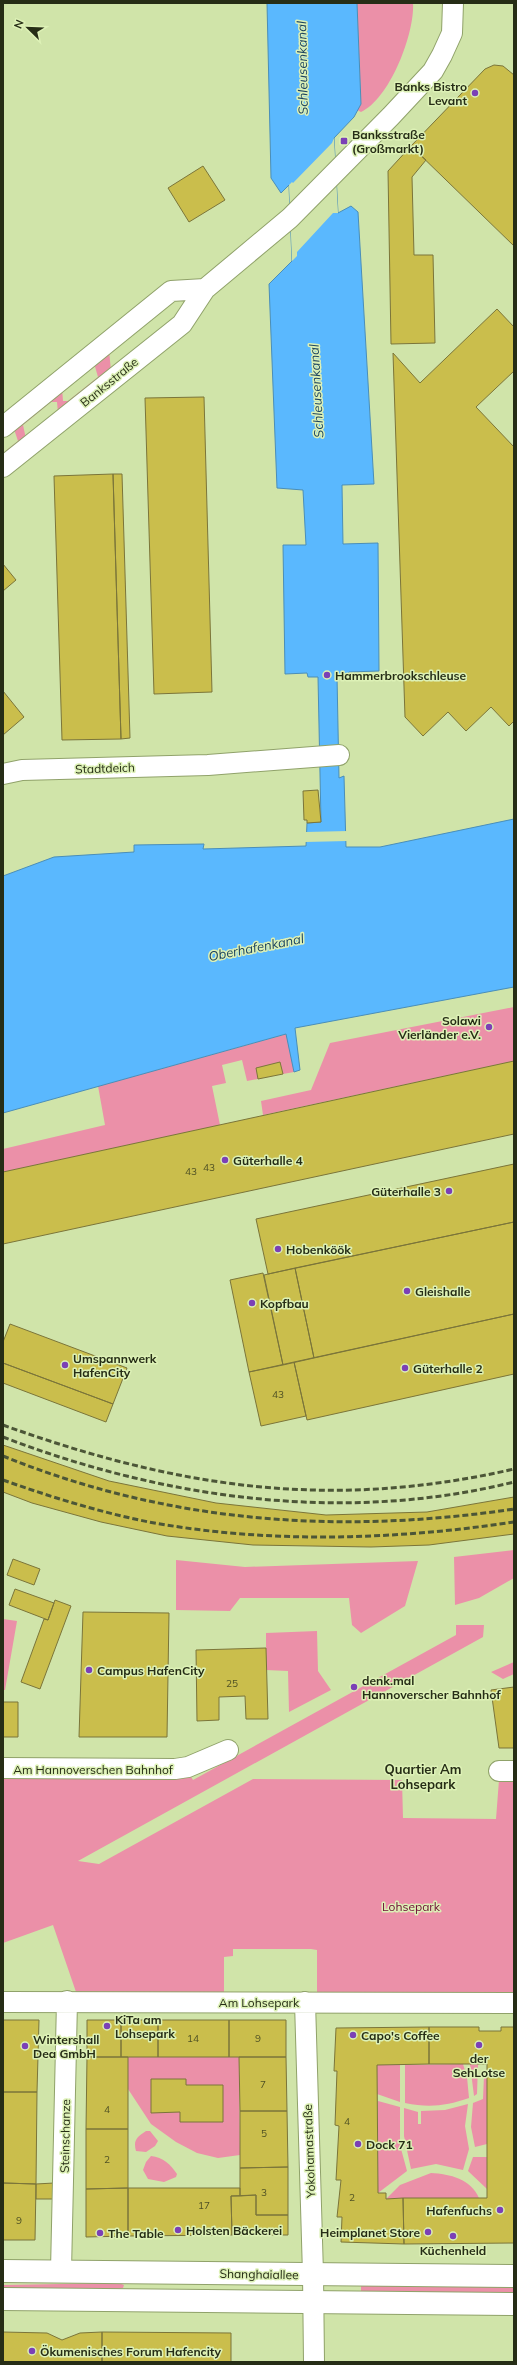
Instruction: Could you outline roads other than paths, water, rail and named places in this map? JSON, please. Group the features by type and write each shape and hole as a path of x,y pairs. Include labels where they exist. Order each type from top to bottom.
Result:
{"main road":[{"name":"Shanghaiallee","path":"3,2271 514,2276"},
{"path":"3,2299 313,2300 514,2304"}],"street":[{"name":"Banksstraße","path":"3,467 182,324 206,289 290,218 336,172 433,71 452,33 453,3"},
{"path":"3,427 171,291 206,289"},
{"name":"Stadtdeich","path":"3,774 22,770 208,765 339,755"},
{"name":"Am Hannoverschen Bahnhof","path":"3,1768 175,1769 188,1767 228,1750"},
{"name":"Steinschanze","path":"61,2271 67,2001"},
{"name":"Am Lohsepark","path":"3,2002 514,2003"},
{"name":"Yokohamastraße","path":"305,2002 314,2362"}],"water":[{"path":"267,3 357,3 361,104 354,117 334,138 338,213 351,206 358,212 374,484 342,485 343,544 378,543 379,671 349,672 348,675 337,676 339,778 344,776 346,847 380,847 514,819 514,987 295,1028 300,1070 294,1072 286,1034 3,1113 3,876 54,857 134,852 134,845 204,844 203,849 306,846 307,823 321,822 318,677 308,677 307,673 285,674 283,545 306,545 303,490 277,488 269,284 292,261 289,185 281,193 271,178"}],"railway":[{"path":"3,1425 68,1447 131,1464 193,1478 256,1486 318,1490 382,1489 447,1482 514,1469"},
{"path":"3,1437 64,1458 127,1476 191,1490 256,1498 320,1503 386,1501 450,1495 514,1482"},
{"path":"3,1456 65,1479 128,1496 191,1509 255,1517 319,1521 384,1521 449,1517 514,1509"},
{"path":"3,1480 75,1504 112,1514 149,1522 240,1534 332,1537 377,1536 423,1533 514,1522"}],"place":[{"name":"Banks Bistro Levant","path":"475,93"},
{"name":"Banksstraße (Großmarkt)","path":"344,141"},
{"name":"Hammerbrookschleuse","path":"327,675"},
{"name":"Solawi Vierländer e.V.","path":"489,1027"},
{"name":"Güterhalle 4","path":"225,1160"},
{"name":"Güterhalle 3","path":"449,1191"},
{"name":"Hobenköök","path":"278,1249"},
{"name":"Gleishalle","path":"407,1291"},
{"name":"Kopfbau","path":"252,1303"},
{"name":"Umspannwerk HafenCity","path":"65,1365"},
{"name":"Güterhalle 2","path":"405,1368"},
{"name":"Campus HafenCity","path":"89,1670"},
{"name":"denk.mal Hannoverscher Bahnhof","path":"354,1687"},
{"name":"KiTa am Lohsepark","path":"107,2026"},
{"name":"Capo's Coffee","path":"353,2035"},
{"name":"der SehLotse","path":"479,2045"},
{"name":"Wintershall Dea GmbH","path":"25,2046"},
{"name":"Dock 71","path":"358,2144"},
{"name":"Hafenfuchs","path":"500,2210"},
{"name":"Holsten Bäckerei","path":"178,2230"},
{"name":"Heimplanet Store","path":"428,2232"},
{"name":"The Table","path":"100,2233"},
{"name":"Küchenheld","path":"453,2236"},
{"name":"Ökumenisches Forum Hafencity","path":"32,2351"}],"district":[{"name":"Quartier Am Lohsepark","path":"423,1776"}],"water label":[{"name":"Schleusenkanal","path":"302,68"},
{"name":"Schleusenkanal","path":"316,391"},
{"name":"Oberhafenkanal","path":"256,947"}],"park label":[{"name":"Lohsepark","path":"411,1906"}]}
